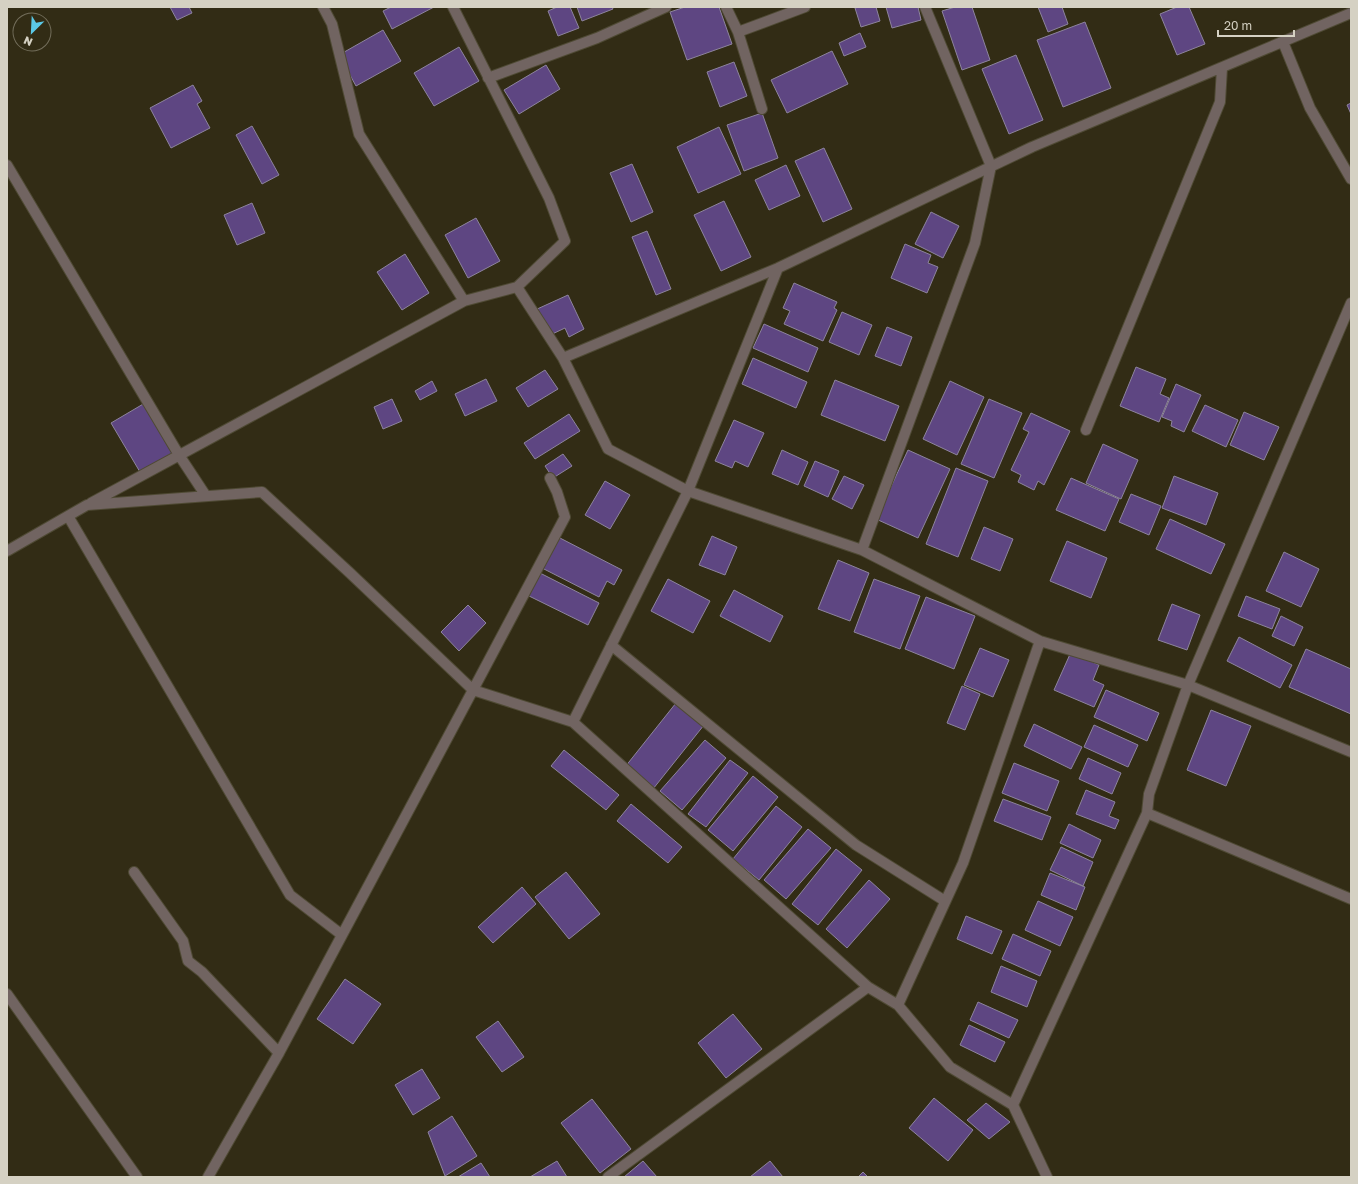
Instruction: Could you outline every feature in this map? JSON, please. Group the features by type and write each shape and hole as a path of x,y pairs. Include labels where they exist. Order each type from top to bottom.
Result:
{"street":[{"path":"323,7 332,24 359,134 464,301"},
{"path":"7,551 87,505 464,301 517,287 564,241 549,198 453,7"},
{"path":"488,78 596,38 666,7"},
{"path":"726,7 738,32 762,109"},
{"path":"738,32 805,7"},
{"path":"862,550 975,243 991,166 925,7"},
{"path":"563,358 778,268 1032,147 1351,13"},
{"path":"1283,42 1310,108 1351,179"},
{"path":"1086,430 1220,102 1222,68"},
{"path":"7,165 179,455 206,496"},
{"path":"573,722 688,491 778,268"},
{"path":"517,287 563,358 608,449 688,491 862,550 1040,640 1188,685 1351,752"},
{"path":"1014,1105 1148,813 1149,794 1188,685 1351,303"},
{"path":"208,1177 279,1053 565,517 557,492 550,478"},
{"path":"87,505 262,492 350,572 473,690 573,722 868,987 898,1005 950,1067 1014,1105 1047,1177"},
{"path":"68,516 290,895 342,935"},
{"path":"898,1005 963,863 1040,640"},
{"path":"611,645 856,845 945,902"},
{"path":"1148,813 1351,899"},
{"path":"134,872 183,942 188,961 202,972 279,1053"},
{"path":"608,1177 868,987"},
{"path":"7,994 137,1177"}],"building":[{"path":"170,7 189,7 192,13 177,20"},
{"path":"391,7 434,7 392,29 383,11"},
{"path":"557,7 570,7 579,28 558,36 548,11"},
{"path":"577,7 612,7 613,9 582,21"},
{"path":"685,7 719,7 732,44 687,60 670,12"},
{"path":"876,7 880,21 861,27 855,8"},
{"path":"886,7 918,7 921,20 892,28"},
{"path":"955,7 972,7 990,60 962,70 942,11"},
{"path":"1038,7 1062,7 1068,24 1048,32"},
{"path":"1177,7 1189,7 1205,44 1177,55 1160,14"},
{"path":"1085,22 1111,88 1063,107 1037,40"},
{"path":"383,30 401,61 356,86 339,55"},
{"path":"860,33 866,47 844,56 839,43"},
{"path":"459,47 479,81 434,106 414,73"},
{"path":"832,51 848,84 787,113 771,80"},
{"path":"1016,55 1043,120 1009,134 982,69"},
{"path":"734,62 747,96 720,107 707,72"},
{"path":"546,65 560,89 519,114 504,90"},
{"path":"193,85 202,101 197,104 210,128 171,148 150,108"},
{"path":"1351,103 1351,114 1347,105"},
{"path":"762,113 778,158 744,171 727,125"},
{"path":"252,126 279,175 262,184 236,135"},
{"path":"719,127 741,174 698,193 677,147"},
{"path":"824,148 852,209 823,222 795,161"},
{"path":"632,164 653,212 631,222 610,173"},
{"path":"786,165 800,196 769,210 755,180"},
{"path":"724,201 751,257 721,271 694,215"},
{"path":"252,203 265,233 237,245 224,215"},
{"path":"931,212 959,226 943,258 915,244"},
{"path":"476,218 500,261 468,278 445,235"},
{"path":"647,231 671,289 656,295 632,237"},
{"path":"905,244 931,255 928,263 938,267 927,293 891,278"},
{"path":"405,254 429,293 402,310 377,272"},
{"path":"794,283 837,302 834,308 837,310 823,341 784,324 790,311 783,308"},
{"path":"568,295 584,329 569,337 565,328 548,336 535,310"},
{"path":"842,312 872,325 859,355 829,342"},
{"path":"764,324 818,348 808,372 753,348"},
{"path":"887,327 912,337 901,366 875,356"},
{"path":"753,358 807,382 796,408 742,384"},
{"path":"1136,367 1166,379 1160,394 1169,398 1159,422 1120,406"},
{"path":"545,370 558,389 528,407 516,388"},
{"path":"486,379 497,401 465,416 455,394"},
{"path":"835,380 899,406 885,441 821,415"},
{"path":"432,381 437,391 420,400 415,391"},
{"path":"950,381 984,397 957,455 923,439"},
{"path":"1176,384 1201,395 1184,432 1171,426 1172,421 1162,417"},
{"path":"392,399 402,421 383,429 374,407"},
{"path":"989,399 1022,413 994,478 961,464"},
{"path":"150,400 179,449 140,472 111,423"},
{"path":"1205,405 1238,420 1226,447 1192,431"},
{"path":"1244,412 1279,427 1264,460 1230,445"},
{"path":"1031,413 1070,431 1044,485 1038,481 1034,490 1018,482 1021,475 1011,470 1029,432 1023,429"},
{"path":"569,414 580,431 535,459 524,443"},
{"path":"734,420 764,433 748,467 735,461 732,468 715,461"},
{"path":"1103,444 1138,460 1121,499 1086,483"},
{"path":"782,450 808,462 798,485 772,474"},
{"path":"908,450 950,469 918,538 876,519"},
{"path":"563,454 572,466 553,478 545,466"},
{"path":"815,461 839,471 828,497 804,486"},
{"path":"956,468 988,481 958,557 926,544"},
{"path":"844,476 864,485 852,509 832,499"},
{"path":"1174,476 1218,493 1206,525 1162,508"},
{"path":"1071,478 1119,499 1105,531 1056,510"},
{"path":"605,481 630,495 610,529 585,515"},
{"path":"1131,494 1161,506 1149,535 1119,522"},
{"path":"1170,519 1225,544 1211,574 1156,549"},
{"path":"984,527 1013,539 1000,571 971,559"},
{"path":"712,536 737,547 725,575 699,565"},
{"path":"558,537 622,570 614,585 607,581 599,597 542,568"},
{"path":"1067,541 1107,558 1091,598 1050,581"},
{"path":"1284,552 1319,569 1301,607 1266,591"},
{"path":"838,560 869,573 850,621 818,609"},
{"path":"538,572 599,603 588,625 527,595"},
{"path":"668,579 710,601 693,633 651,611"},
{"path":"874,579 920,596 900,649 854,632"},
{"path":"734,590 783,616 770,642 720,616"},
{"path":"1246,596 1280,609 1272,629 1238,616"},
{"path":"926,597 975,616 954,669 905,649"},
{"path":"1172,604 1200,615 1187,650 1158,640"},
{"path":"468,605 486,623 459,651 441,632"},
{"path":"1281,616 1303,627 1294,646 1272,636"},
{"path":"1239,637 1292,665 1280,688 1227,661"},
{"path":"980,648 1009,660 993,697 964,685"},
{"path":"1306,649 1351,669 1351,714 1289,687"},
{"path":"1071,652 1099,665 1093,680 1104,685 1094,707 1054,690"},
{"path":"962,686 980,694 965,730 947,723"},
{"path":"1106,690 1159,713 1147,741 1094,717"},
{"path":"676,703 704,725 653,789 625,767"},
{"path":"1211,710 1251,726 1226,786 1187,770"},
{"path":"1034,724 1082,747 1071,769 1024,746"},
{"path":"1094,725 1138,745 1128,767 1084,747"},
{"path":"705,740 726,758 682,810 660,791"},
{"path":"564,750 619,795 606,810 551,766"},
{"path":"1088,758 1121,773 1112,794 1079,779"},
{"path":"730,760 748,773 706,827 688,814"},
{"path":"1014,763 1059,781 1047,811 1002,793"},
{"path":"753,776 778,797 733,851 708,830"},
{"path":"1086,790 1115,802 1109,816 1119,820 1115,829 1076,814"},
{"path":"1003,799 1051,817 1042,840 994,821"},
{"path":"631,804 682,847 668,863 617,821"},
{"path":"776,806 802,827 759,880 733,859"},
{"path":"1069,824 1101,840 1093,858 1060,843"},
{"path":"808,829 831,848 786,899 764,880"},
{"path":"1061,847 1093,862 1083,886 1050,870"},
{"path":"836,849 862,870 818,925 792,904"},
{"path":"566,872 600,914 569,939 535,897"},
{"path":"1050,873 1085,887 1076,910 1041,895"},
{"path":"869,880 890,899 847,948 826,929"},
{"path":"522,887 536,904 493,943 478,927"},
{"path":"1038,901 1073,917 1060,946 1025,930"},
{"path":"966,916 1002,931 992,954 957,939"},
{"path":"1013,934 1051,951 1040,976 1002,959"},
{"path":"1001,966 1037,981 1027,1007 991,992"},
{"path":"345,979 381,1004 353,1044 317,1019"},
{"path":"978,1002 1018,1020 1009,1038 970,1020"},
{"path":"733,1014 762,1049 726,1078 698,1043"},
{"path":"498,1021 524,1057 502,1072 476,1037"},
{"path":"969,1025 1005,1042 995,1062 960,1045"},
{"path":"422,1069 440,1098 413,1115 395,1085"},
{"path":"934,1098 973,1130 948,1161 909,1128"},
{"path":"592,1099 631,1149 600,1173 561,1123"},
{"path":"986,1103 1010,1122 989,1139 967,1120"},
{"path":"452,1116 477,1156 445,1176 428,1132"},
{"path":"557,1161 567,1177 530,1177"},
{"path":"643,1161 657,1177 624,1177"},
{"path":"770,1161 783,1177 750,1177"},
{"path":"481,1163 490,1177 458,1177"},
{"path":"863,1172 868,1177 858,1177"}]}
